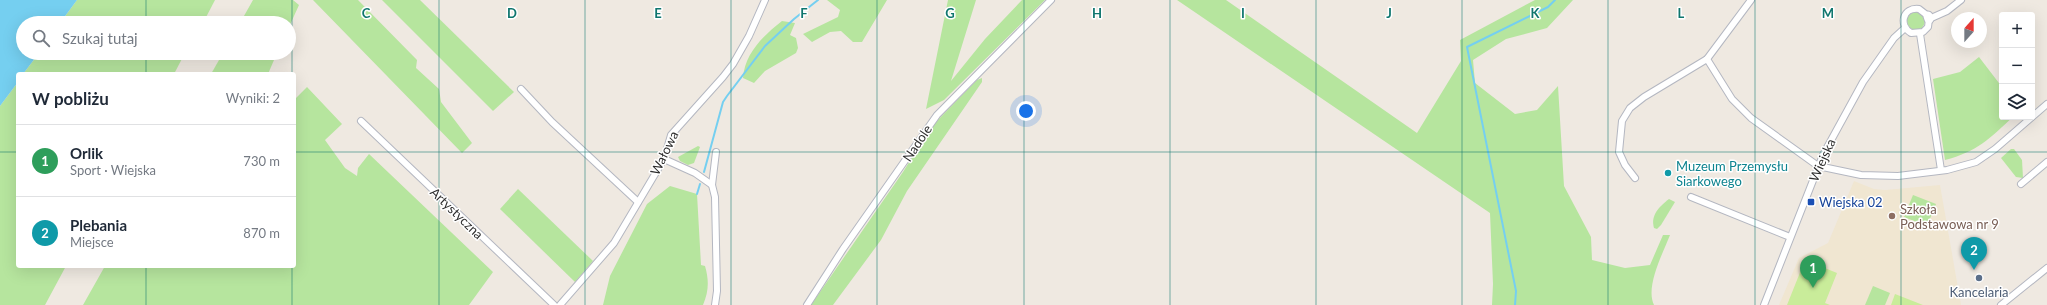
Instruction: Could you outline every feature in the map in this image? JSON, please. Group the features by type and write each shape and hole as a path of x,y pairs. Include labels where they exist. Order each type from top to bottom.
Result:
{"street":[{"name":"Wałowa","path":"560,305 614,243 664,159 670,134 723,77 733,64 749,36 765,0"},
{"name":"Nadole","path":"807,305 843,249 937,115 1051,0"},
{"path":"1634,178 1625,165 1619,152 1622,121 1630,108 1644,97 1707,59 1751,0"},
{"path":"1928,17 1947,11 1961,0"},
{"path":"1911,9 1919,9 1928,17 1926,30 1920,34 1911,33 1903,24 1904,15 1911,9"},
{"name":"Wiejska","path":"1764,305 1818,166 1847,108 1863,82 1894,38 1905,28"},
{"path":"1920,34 1941,170"},
{"path":"1707,59 1732,99 1751,118 1818,166 1837,171 1874,176 1898,176 1966,166 1985,157 2047,104"},
{"path":"521,89 552,122 638,202"},
{"name":"Artystyczna","path":"361,121 554,305"},
{"path":"715,305 717,291 715,197 712,185 716,152"},
{"path":"664,159 695,173 712,185"},
{"path":"2021,184 2047,163"},
{"path":"1691,197 1790,237"},
{"path":"2002,305 2047,268"}],"shaded area":[{"name":"Szkoła Podstawowa nr 9","path":"1854,181 1874,189 1885,190 1940,185 1961,305 1779,305 1799,258 1828,243"}],"green space":[{"path":"77,0 215,0 207,16 65,16"},
{"path":"253,0 293,0 299,5 294,16 244,16"},
{"path":"313,0 358,0 417,60 416,68 439,89 441,102 472,143 462,153"},
{"path":"382,0 420,0 514,92 493,111"},
{"path":"827,0 887,0 862,42 853,42 841,31 830,32 812,42 803,34 838,17 840,10"},
{"path":"948,0 976,0 951,81 985,39 1022,0 1045,0 944,100 926,109"},
{"path":"1177,0 1226,0 1417,133 1461,61 1460,40 1535,0 1573,0 1547,28 1506,39 1473,60 1475,83 1515,114 1537,110 1558,86 1564,186 1591,237 1592,260 1625,268 1650,265 1663,235 1670,235 1659,260 1653,280 1652,298 1654,305 1492,305 1493,284 1490,213"},
{"path":"1916,12 1922,15 1925,21 1922,27 1916,30 1910,27 1907,21 1910,15"},
{"path":"782,21 795,23 790,35 796,38 798,48 796,53 765,71 754,83 743,78 744,69 751,53 762,39"},
{"path":"1979,57 1999,83 1999,120 2010,120 1990,138 1975,148 1956,157 1945,160 1933,79 1960,72"},
{"path":"34,60 181,60 175,72 25,72"},
{"path":"219,60 274,60 269,72 212,72"},
{"path":"982,78 982,82 907,191 881,240 833,305 811,305 903,172 931,127 977,80"},
{"path":"16,85 16,268 65,268 45,305 0,305 0,106"},
{"path":"307,87 342,124 325,140 345,168 357,176 358,168 369,154 493,272 469,305 83,305 104,268 296,268 296,98"},
{"path":"698,146 700,147 694,163 688,165 680,161 678,157"},
{"path":"2011,149 2014,149 2022,160 2023,178 2016,177 2001,158"},
{"path":"670,186 697,194 701,265 705,266 708,281 703,305 603,305 610,276 647,204"},
{"path":"518,189 593,261 575,282 500,209"},
{"path":"1913,195 1936,204 1927,226 1904,217"},
{"path":"1669,199 1675,202 1661,225 1657,229 1654,228 1653,219 1657,211"},
{"path":"1805,260 1837,273 1825,303 1830,305 1787,305"},
{"path":"1873,286 1890,293 1885,305 1865,305"},
{"path":"1895,294 1923,305 1891,305"}],"water":[{"path":"0,0 77,0 65,16 16,16 16,60 34,60 25,72 16,72 16,85 0,106"}],"waterway":[{"path":"704,172 723,102 765,46 794,19 818,0"},
{"path":"1515,305 1516,291 1467,47 1548,7 1555,0"},
{"path":"697,194 700,184"}],"place":[{"name":"Muzeum Przemysłu Siarkowego","path":"1668,173"},
{"name":"Wiejska 02","path":"1811,202"},
{"name":"Szkoła Podstawowa nr 9","path":"1892,216"},
{"name":"Plebania","path":"1974,270"},
{"name":"Kancelaria","path":"1979,278"},
{"name":"Orlik","path":"1813,288"}]}
